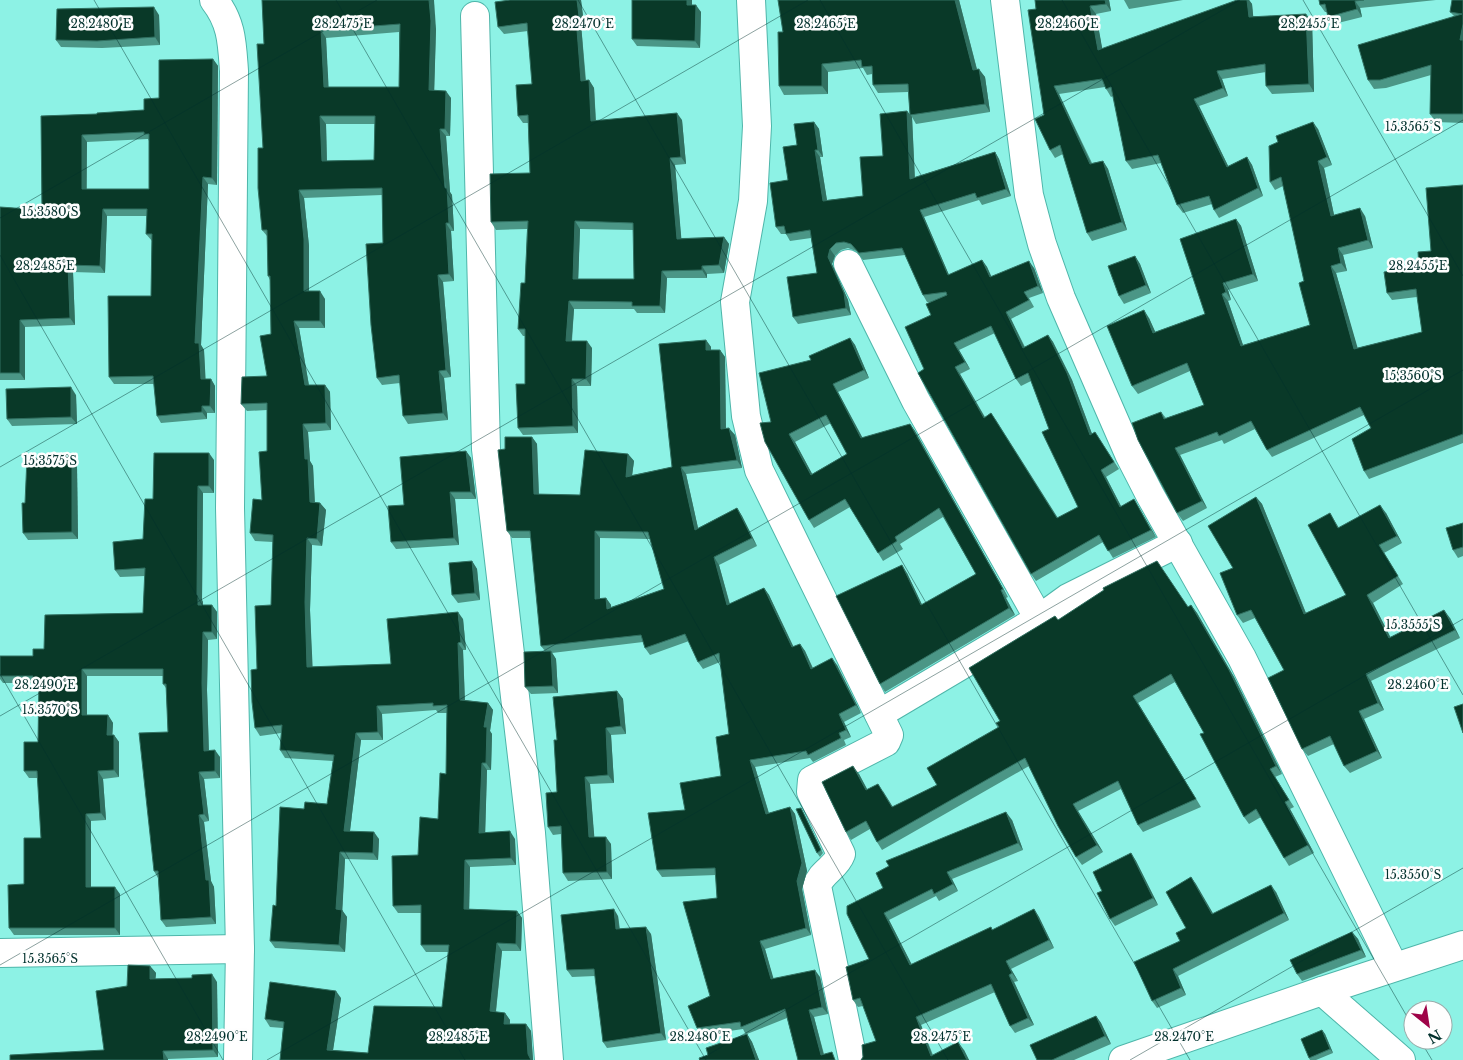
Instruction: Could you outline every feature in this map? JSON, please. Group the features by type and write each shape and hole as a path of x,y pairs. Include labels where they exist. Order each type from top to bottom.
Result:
{"street":[{"path":"214,0 226,15 231,37 234,71 230,508 240,949 238,1060"},
{"path":"751,0 757,126 753,200 735,302 746,416 759,470 890,734 886,742 812,780 810,785 811,792 841,854 838,861 819,877 817,886 853,1060"},
{"path":"1005,0 1029,195 1042,244 1061,298 1129,454 1150,496 1242,658 1394,967"},
{"path":"475,16 486,449 531,833 549,1060"},
{"path":"848,264 916,402 1039,619"},
{"path":"880,714 1039,619 1068,598 1178,543"},
{"path":"1124,1060 1322,991 1463,945"},
{"path":"0,953 240,949"},
{"path":"1322,991 1401,1060"}],"building":[{"path":"262,0 429,0 431,21 429,90 446,91 445,129 440,129 445,188 447,188 449,223 446,223 449,274 438,275 446,370 439,371 443,413 403,416 399,375 377,378 371,325 366,244 383,243 382,188 299,190 304,239 304,291 320,291 320,321 294,321 305,385 325,385 326,423 303,424 305,459 308,459 310,502 320,503 317,539 307,538 305,602 307,667 391,664 387,619 458,612 461,642 458,643 460,700 488,703 484,727 487,727 486,763 482,763 479,833 510,831 511,858 465,860 464,909 517,911 516,944 497,943 490,1011 505,1013 504,1024 526,1024 528,1054 531,1060 280,1060 284,1022 265,1019 270,982 336,991 327,1050 368,1053 374,1006 442,1007 449,945 421,945 421,905 393,906 392,856 418,855 420,817 438,819 440,773 446,774 447,705 433,706 433,703 377,706 378,732 356,733 344,831 374,832 373,853 340,852 336,909 342,910 339,945 270,941 273,905 276,906 280,807 304,809 305,802 327,804 334,755 280,750 282,725 255,728 252,702 251,670 257,669 255,606 271,605 273,535 250,533 253,499 262,500 259,452 267,451 267,403 241,404 242,377 267,376 260,336 271,334 267,230 262,230 258,188 258,148 263,148 257,44 264,44","holes":["400,24 399,87 324,87 321,30","320,116 375,116 374,160 322,161"]},
{"path":"510,0 577,0 579,16 576,17 581,81 589,80 591,121 677,113 681,157 670,158 677,239 724,237 719,265 702,266 702,270 662,271 660,306 632,306 632,302 569,301 566,341 587,341 586,379 572,379 573,426 518,428 516,384 525,384 525,329 518,329 521,283 525,283 528,221 491,222 490,174 530,173 528,115 518,116 516,85 532,84 527,23 498,27 495,2","holes":["575,221 633,223 634,279 573,279"]},
{"path":"632,0 687,0 687,5 696,5 695,41 632,39"},
{"path":"778,0 955,0 973,70 979,69 985,104 910,115 908,84 873,85 872,66 862,67 861,60 822,64 822,86 779,86 778,32 783,32"},
{"path":"1035,0 1105,0 1106,4 1090,6 1098,50 1237,0 1247,0 1249,17 1306,14 1309,84 1266,86 1265,64 1217,71 1223,88 1194,99 1227,167 1247,157 1258,188 1214,210 1209,196 1177,205 1158,155 1126,161 1111,87 1106,89 1102,79 1054,86 1090,164 1103,161 1122,222 1087,233 1060,145 1050,150 1035,119 1044,115 1028,10 1036,9"},
{"path":"1319,0 1364,0 1355,1 1357,9 1328,17 1325,4 1320,5"},
{"path":"1452,0 1463,0 1463,24 1460,40 1463,40 1463,114 1430,114 1431,65 1380,80 1368,80 1358,45 1462,14 1450,12"},
{"path":"154,7 155,37 97,41 56,40 57,9"},
{"path":"213,59 212,178 203,177 195,343 199,343 201,379 211,379 210,406 202,406 202,412 157,416 153,376 109,377 108,296 151,296 152,234 146,234 147,209 103,209 100,266 68,265 70,318 20,320 20,373 0,373 0,207 42,210 41,116 144,110 144,99 159,98 159,60","holes":["144,132 144,134 149,134 149,189 82,189 82,135"]},
{"path":"907,111 910,179 995,152 1006,189 977,198 975,193 920,210 948,275 982,260 990,277 1029,261 1038,286 1024,292 1029,300 1006,312 1023,348 1048,335 1067,373 1090,435 1095,432 1114,462 1101,470 1120,507 1134,499 1151,530 1108,551 1099,535 1031,574 918,373 924,369 905,327 931,315 926,304 947,295 946,292 923,295 902,248 859,253 851,244 844,242 836,243 830,249 828,257 844,293 846,308 793,317 787,277 817,273 810,230 786,234 784,226 776,227 770,183 788,180 783,147 797,145 794,124 814,122 818,150 815,150 823,201 863,196 860,157 883,156 880,114","holes":["991,326 1016,379 1028,373 1049,429 1042,432 1078,507 1057,518 991,413 984,418 955,367 965,362 954,343"]},
{"path":"1313,122 1327,157 1318,161 1331,216 1360,208 1368,240 1338,248 1341,263 1331,266 1354,349 1422,332 1416,289 1387,293 1384,272 1419,267 1418,252 1431,251 1426,188 1463,185 1463,434 1364,471 1352,439 1371,428 1360,407 1267,450 1251,421 1219,436 1217,432 1175,448 1202,501 1177,513 1138,440 1132,423 1161,412 1164,419 1204,405 1187,363 1132,386 1107,326 1144,310 1153,333 1205,314 1180,239 1236,219 1253,274 1223,283 1226,292 1222,294 1241,346 1310,325 1299,283 1304,281 1281,177 1270,182 1269,146 1278,142 1276,136"},
{"path":"1135,256 1146,285 1119,296 1108,266"},
{"path":"850,338 864,370 833,384 861,438 910,424 1003,589 1001,590 1009,608 880,684 836,596 902,565 921,605 976,574 939,508 895,537 897,541 878,553 845,499 809,520 765,442 760,423 771,422 759,373 811,360 809,356","holes":["826,415 847,454 811,475 789,434"]},
{"path":"706,340 706,350 720,350 721,429 729,428 737,460 681,467 695,530 737,508 752,538 714,557 727,605 764,588 792,647 800,644 811,669 832,658 856,705 839,714 846,730 839,733 841,738 808,755 806,751 750,760 766,814 790,807 802,863 797,881 806,928 760,941 771,979 815,970 822,1007 809,1010 821,1055 832,1052 835,1060 798,1060 785,1009 741,1027 740,1022 697,1028 688,1006 710,996 683,902 717,898 715,868 657,870 648,813 685,810 680,783 721,776 716,737 729,734 719,653 698,662 685,634 645,648 641,635 541,646 530,531 507,531 498,450 505,449 505,437 532,437 534,494 580,495 585,450 628,454 626,477 672,467 659,344","holes":["595,531 648,532 664,589 607,609 606,598 595,599"]},
{"path":"71,387 71,417 7,419 6,389"},
{"path":"466,451 471,492 450,492 454,538 391,542 388,506 404,505 400,457"},
{"path":"154,453 209,453 209,486 198,486 197,595 198,605 212,605 212,632 203,632 202,683 204,751 215,750 215,771 199,772 204,814 199,815 206,880 209,880 211,917 161,920 158,871 154,871 139,733 168,732 166,684 163,684 163,669 82,669 82,715 108,715 107,735 114,735 114,770 98,771 101,813 86,814 86,887 115,887 115,928 9,928 8,885 24,884 24,838 41,838 37,771 24,771 24,742 38,742 39,681 32,681 33,676 0,676 0,656 33,656 33,649 44,649 45,615 143,613 145,568 115,570 113,542 143,539 145,499 153,499"},
{"path":"27,458 72,459 72,532 23,533 22,503 25,503"},
{"path":"1256,497 1304,614 1346,595 1308,525 1330,513 1338,528 1380,505 1397,536 1379,545 1398,576 1367,595 1389,638 1444,610 1455,630 1366,674 1378,703 1359,711 1377,751 1344,766 1330,736 1302,749 1268,678 1284,670 1251,610 1237,615 1220,573 1233,568 1208,526"},
{"path":"1463,523 1463,547 1453,550 1446,528"},
{"path":"472,561 475,593 452,595 449,563"},
{"path":"1157,561 1188,607 1191,605 1229,670 1276,766 1270,769 1289,800 1285,802 1308,845 1284,858 1256,809 1244,817 1200,734 1204,733 1171,674 1133,696 1196,799 1138,825 1118,781 1073,804 1097,845 1076,857 1058,826 1025,758 877,842 866,821 846,832 822,782 853,766 866,790 878,784 892,807 937,785 927,768 999,727 996,723 1000,721 969,668 1055,616 1058,620 1104,590 1103,588"},
{"path":"551,651 553,686 525,687 524,652"},
{"path":"617,691 621,726 606,728 608,775 585,777 589,837 606,837 607,872 563,873 561,826 548,827 546,793 557,792 554,740 557,740 553,697"},
{"path":"1463,704 1463,733 1454,707"},
{"path":"801,808 821,850 817,853 796,809"},
{"path":"1006,812 1018,843 947,872 953,884 934,894 932,889 884,913 910,965 991,927 992,930 1034,909 1049,940 1006,961 1012,973 1009,975 1028,1018 1010,1026 991,984 916,1017 931,1056 958,1042 967,1060 861,1060 863,1057 862,1045 876,1041 860,998 853,1000 846,967 869,959 847,914 847,906 883,888 876,873 889,866 886,861"},
{"path":"1131,853 1153,898 1110,919 1097,893 1102,891 1093,872"},
{"path":"1191,877 1212,914 1271,885 1284,913 1173,969 1181,988 1152,1001 1134,962 1180,941 1176,933 1186,928 1166,892"},
{"path":"614,909 616,929 646,927 661,1033 603,1042 594,969 567,970 561,915"},
{"path":"1352,932 1361,950 1297,974 1290,960"},
{"path":"128,965 150,966 150,979 192,978 192,975 212,974 213,1050 163,1051 164,1060 10,1060 10,1055 104,1050 96,991 127,986"},
{"path":"1096,1016 1105,1036 1052,1060 1037,1060 1030,1045"},
{"path":"1322,1030 1330,1049 1309,1058 1301,1039"},
{"path":"747,1034 756,1060 700,1060 699,1058 708,1055 706,1048"}]}
